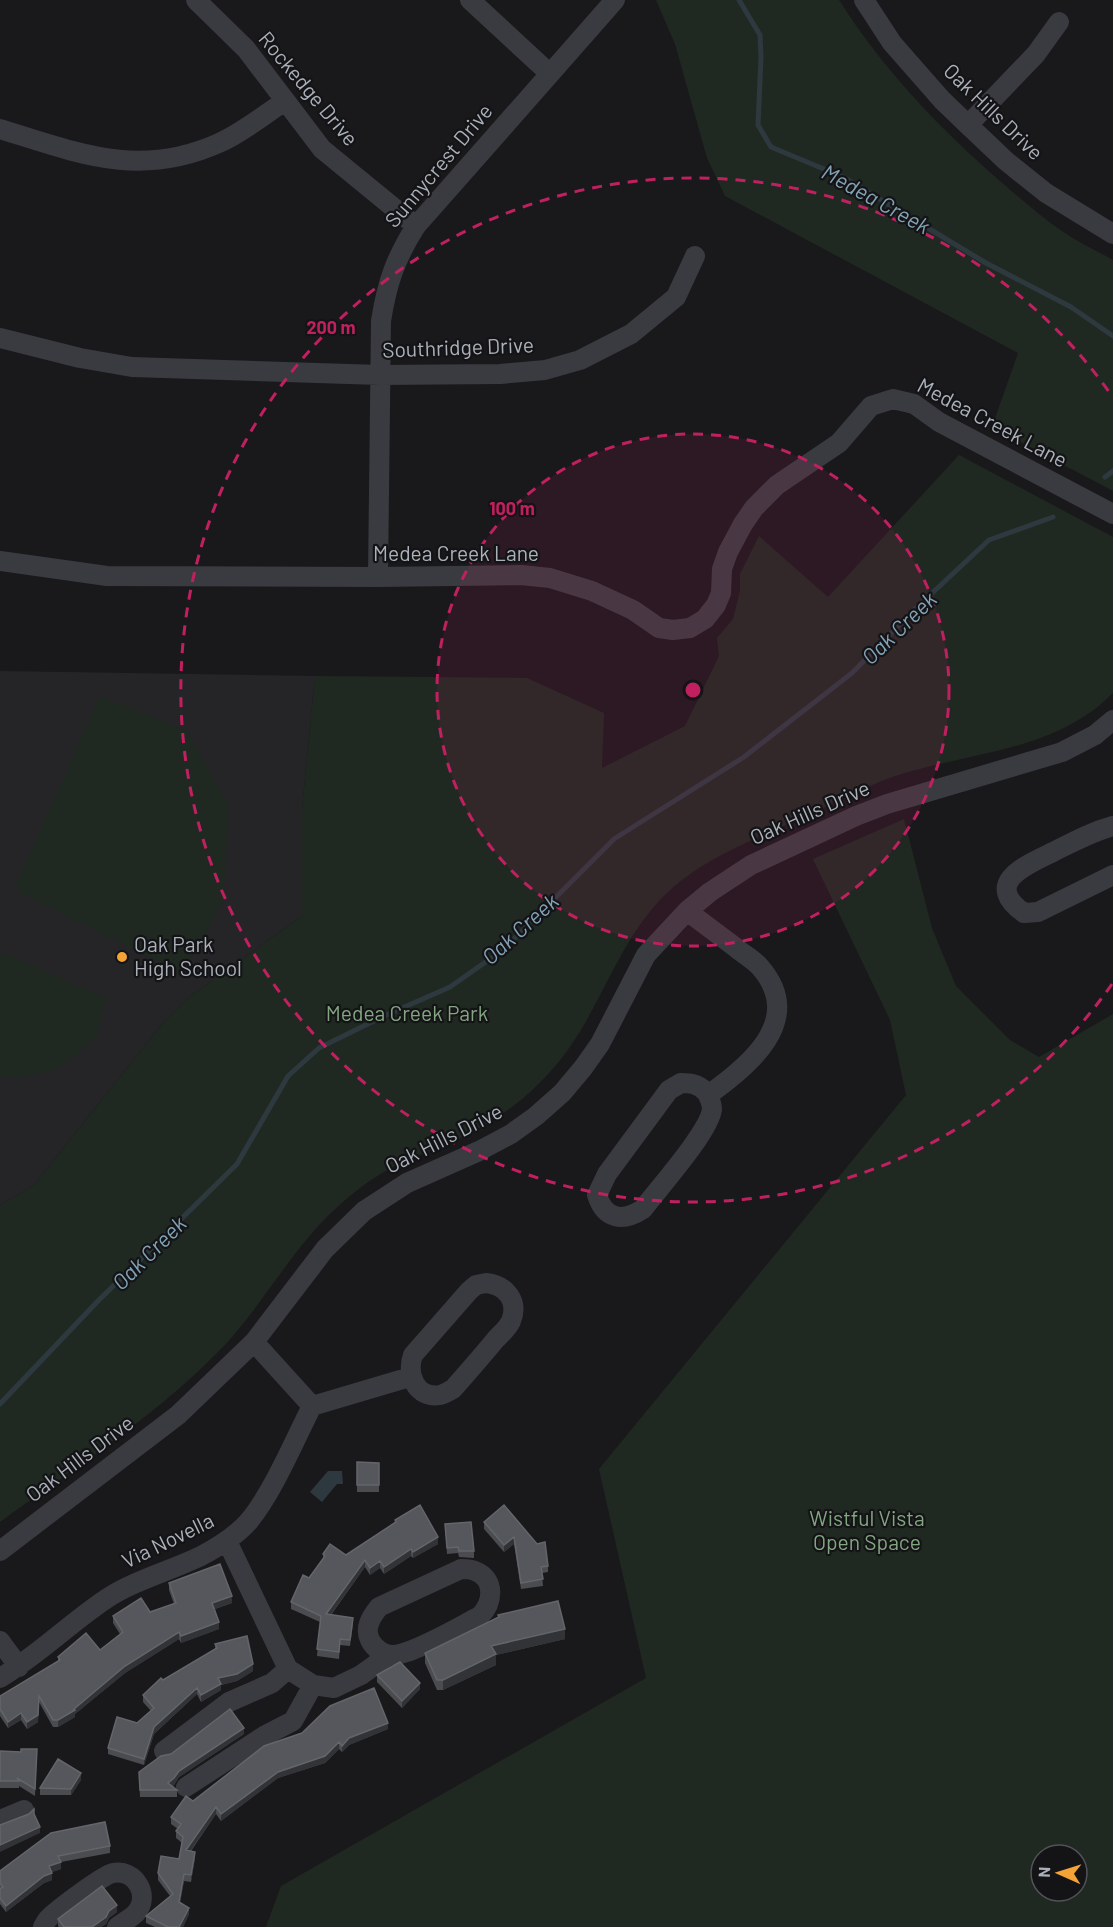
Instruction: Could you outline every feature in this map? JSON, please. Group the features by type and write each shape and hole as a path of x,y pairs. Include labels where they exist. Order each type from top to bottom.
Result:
{"street":[{"name":"Rockedge Drive","path":"196,0 246,49 322,148 416,226"},
{"path":"471,0 549,73"},
{"name":"Sunnycrest Drive","path":"378,578 381,321 387,288 400,252 416,226 615,0"},
{"name":"Oak Hills Drive","path":"864,0 892,43 942,100 1006,161 1046,193 1113,234"},
{"path":"968,125 1036,54 1059,22"},
{"path":"0,129 86,156 139,162 180,157 220,143 285,101"},
{"name":"Southridge Drive","path":"0,338 81,358 132,367 380,375 500,374 545,370 580,360 631,334 676,297 695,256"},
{"name":"Medea Creek Lane","path":"0,561 107,576 378,578 521,575 550,578 592,591 633,610 659,628 673,630 690,628 705,619 716,605 721,592 722,568 728,552 754,508 777,485 839,443 871,406 893,399 914,404 948,427 1113,514"},
{"name":"Oak Hills Drive","path":"0,1551 178,1415 254,1342 325,1249 364,1211 406,1183 479,1151 511,1134 562,1093 600,1044 646,955 687,911 710,892 751,865 856,816 887,804 1062,752 1095,735 1113,720"},
{"path":"1113,826 1096,831 1017,870 1008,883 1007,894 1012,904 1024,913 1038,912 1113,875"},
{"path":"687,911 758,965 769,979 777,1000 775,1024 766,1044 738,1074 708,1095"},
{"path":"681,1083 690,1083 699,1086 708,1095 712,1110 703,1131 643,1209 633,1216 624,1218 606,1211 599,1204 597,1195 607,1174 669,1090 681,1083"},
{"path":"486,1283 495,1284 506,1290 512,1298 514,1307 510,1323 453,1389 441,1395 430,1395 418,1389 410,1377 413,1355 469,1291 476,1285 486,1283"},
{"path":"254,1342 312,1406 410,1377"},
{"name":"Via Novella","path":"0,1678 19,1667 106,1599 131,1585 202,1556 227,1541 248,1522 262,1503 312,1406"},
{"path":"227,1541 288,1668 313,1685 334,1688 361,1675 389,1655 404,1654 480,1616 491,1601 490,1588 486,1580 476,1571 460,1569 379,1607 369,1618 368,1635 374,1647 389,1655"},
{"path":"0,1641 19,1667"},
{"path":"164,1751 229,1702 272,1683 288,1668"},
{"path":"186,1787 264,1736 293,1721 313,1685"},
{"path":"0,1820 24,1810"},
{"path":"43,1927 48,1919 109,1874 127,1873 135,1879 140,1888 141,1899 136,1912 117,1927"}],"shaded area":[{"name":"Oak Park High School","path":"0,671 315,676 302,809 302,916 188,998 162,1024 34,1185 0,1205"},
{"path":"328,1471 342,1471 343,1484 337,1484 322,1502 310,1492"}],"green space":[{"path":"656,0 839,0 893,74 955,140 1048,221 1071,237 1113,260 1113,491 992,427 1018,353 725,196 707,158 675,44"},
{"name":"Medea Creek Park","path":"959,455 1113,537 1113,693 1090,713 1038,739 884,780 744,844 711,861 682,880 660,900 641,923 568,1050 531,1091 480,1128 390,1169 350,1196 325,1218 232,1337 215,1355 165,1401 111,1443 0,1522 0,1205 34,1185 162,1024 188,998 302,916 302,809 315,676 527,678 604,713 602,768 685,726 719,656 717,638 733,619 740,591 740,574 759,536 828,597"},
{"path":"100,696 186,730 229,806 223,902 182,974 19,892 16,884"},
{"name":"Wistful Vista Open Space","path":"904,819 932,928 956,986 1010,1040 1039,1057 1113,1014 1113,1927 266,1927 281,1886 646,1678 599,1469 906,1095 890,1020 813,859"},
{"path":"4,953 106,998 97,1037 57,1069 19,1079 0,1077 0,955"}],"building":[{"path":"357,1462 379,1463 379,1485 357,1485"},
{"path":"420,1505 438,1537 413,1552 411,1549 384,1567 380,1561 370,1568 365,1560 326,1614 353,1618 350,1640 340,1639 339,1652 317,1649 321,1616 291,1602 303,1575 309,1578 325,1556 323,1554 330,1544 346,1555"},
{"path":"504,1505 537,1544 545,1542 548,1566 541,1567 543,1579 521,1583 514,1537 504,1545 484,1522"},
{"path":"471,1522 474,1551 459,1551 458,1547 447,1548 445,1524"},
{"path":"220,1564 232,1596 212,1603 219,1622 181,1636 179,1632 125,1666 75,1710 58,1720 53,1720 39,1696 38,1715 27,1722 21,1713 8,1722 0,1709 0,1696 60,1660 58,1657 86,1633 100,1650 123,1632 113,1616 141,1598 150,1612 176,1603 169,1583"},
{"path":"558,1601 565,1629 491,1646 496,1654 443,1680 437,1680 425,1653 499,1617 498,1615"},
{"path":"247,1636 253,1664 237,1674 218,1678 221,1684 201,1695 197,1688 154,1727 144,1759 108,1748 117,1717 137,1723 154,1708 143,1695 161,1678 163,1680 217,1648 215,1644"},
{"path":"400,1662 420,1683 402,1701 377,1675"},
{"path":"374,1688 388,1723 349,1738 342,1746 339,1742 325,1756 278,1772 221,1814 216,1807 186,1850 195,1852 191,1875 184,1874 179,1902 189,1908 179,1927 168,1927 146,1916 173,1894 158,1873 161,1856 179,1859 183,1837 176,1831 181,1824 171,1817 186,1796 193,1801 264,1746 302,1733 330,1706"},
{"path":"230,1709 244,1728 179,1771 168,1783 177,1790 140,1790 139,1772 161,1756 171,1754"},
{"path":"21,1749 37,1749 35,1789 17,1778 19,1781 0,1781 0,1751 21,1752"},
{"path":"58,1759 81,1773 71,1789 40,1788"},
{"path":"34,1809 40,1827 0,1845 0,1825 29,1814"},
{"path":"105,1822 110,1846 58,1856 61,1862 49,1866 52,1873 44,1876 6,1906 0,1898 0,1889 3,1887 0,1883 0,1871 51,1833"},
{"path":"102,1886 117,1905 109,1911 106,1917 92,1927 64,1927 58,1919"}],"waterway":[{"name":"Medea Creek","path":"739,0 760,35 758,125 771,147 843,177 986,263 1071,307 1113,336"},
{"name":"Oak Creek","path":"1105,477 1113,471"},
{"name":"Oak Creek","path":"0,1404 97,1302 237,1164 288,1076 319,1048 450,987 504,949 614,839 744,757 852,673 915,609 989,540 1053,517"}],"place":[{"name":"Oak Park High School","path":"122,957"}]}
